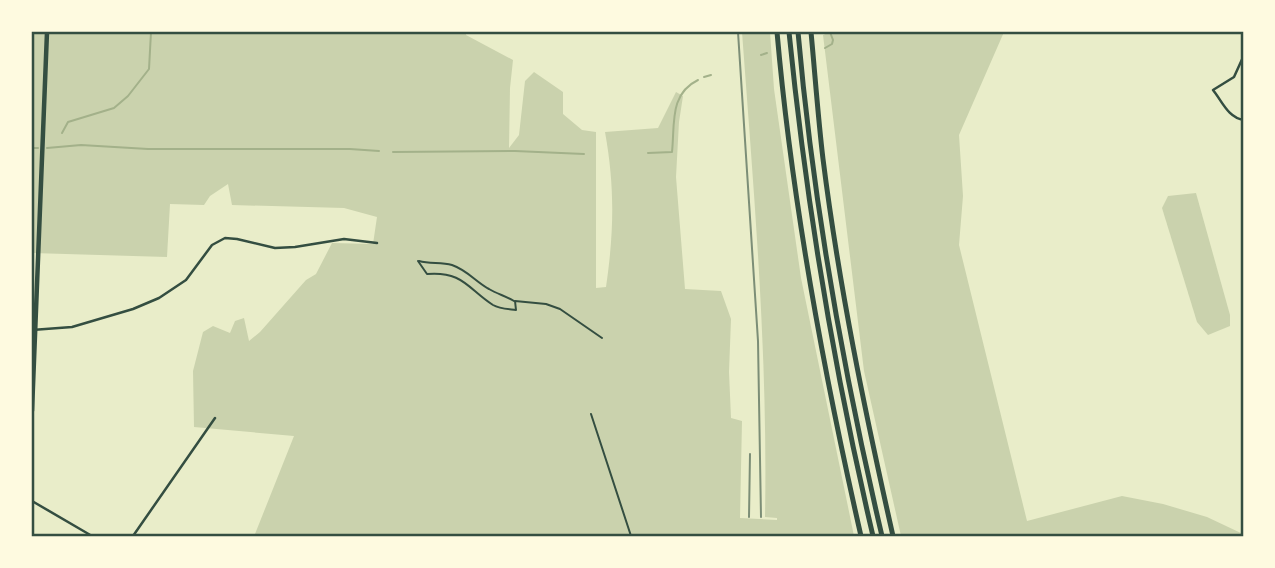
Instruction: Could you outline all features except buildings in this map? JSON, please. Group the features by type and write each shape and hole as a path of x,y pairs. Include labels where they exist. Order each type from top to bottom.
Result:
{"highway":[{"path":"777,32 792,173 804,253 828,386 861,537"},
{"path":"789,32 802,156 824,301 873,537"},
{"path":"798,32 810,152 831,289 855,421 882,537"},
{"path":"811,32 822,147 838,266 865,411 893,537"}],"main road":[{"path":"32,411 33,330 47,32"}],"street":[{"path":"1244,55 1234,77 1213,90 1231,115 1244,120"},
{"path":"33,330 72,327 133,309 159,298 186,280 212,245 225,238 275,248 344,239 377,243"},
{"path":"133,537 215,418"},
{"path":"32,501 92,537"}],"path":[{"path":"515,301 516,310 503,309 449,274 427,274 418,261 448,264 463,269 491,290 515,301 546,304 560,309 602,338"},
{"path":"591,414 631,537"}],"green space":[{"path":"32,32 466,32 466,35 513,60 509,148 519,135 525,81 534,72 563,92 563,114 582,130 596,132 596,288 606,287 611,247 612,191 605,132 658,128 676,92 683,96 676,177 685,289 721,291 731,319 731,418 742,421 740,518 777,520 765,517 762,335 742,32 770,32 774,89 801,278 854,536 257,536 255,534 294,436 194,427 193,371 203,332 213,326 230,333 235,321 244,318 249,341 306,280 316,274 332,243 373,244 377,217 344,208 232,205 228,184 210,196 204,205 170,204 167,257 32,253"},
{"path":"830,32 1004,32 959,135 963,196 959,245 1027,521 1122,496 1207,517 1243,536 901,536 864,371 823,35"},
{"path":"1196,193 1230,315 1230,326 1208,335 1197,322 1162,208 1168,196"}],"waterway":[{"path":"62,133 68,122 114,108 128,96 149,69 151,32"},
{"path":"825,48 832,44 830,32"},
{"path":"761,55 767,53"},
{"path":"704,77 711,75"},
{"path":"648,153 672,152 678,102 682,93 698,80"},
{"path":"47,148 81,145 148,149 379,151"},
{"path":"32,148 38,148"},
{"path":"393,152 515,151 584,154"}],"railway":[{"path":"738,32 758,341 761,517"},
{"path":"749,517 750,454"}]}
